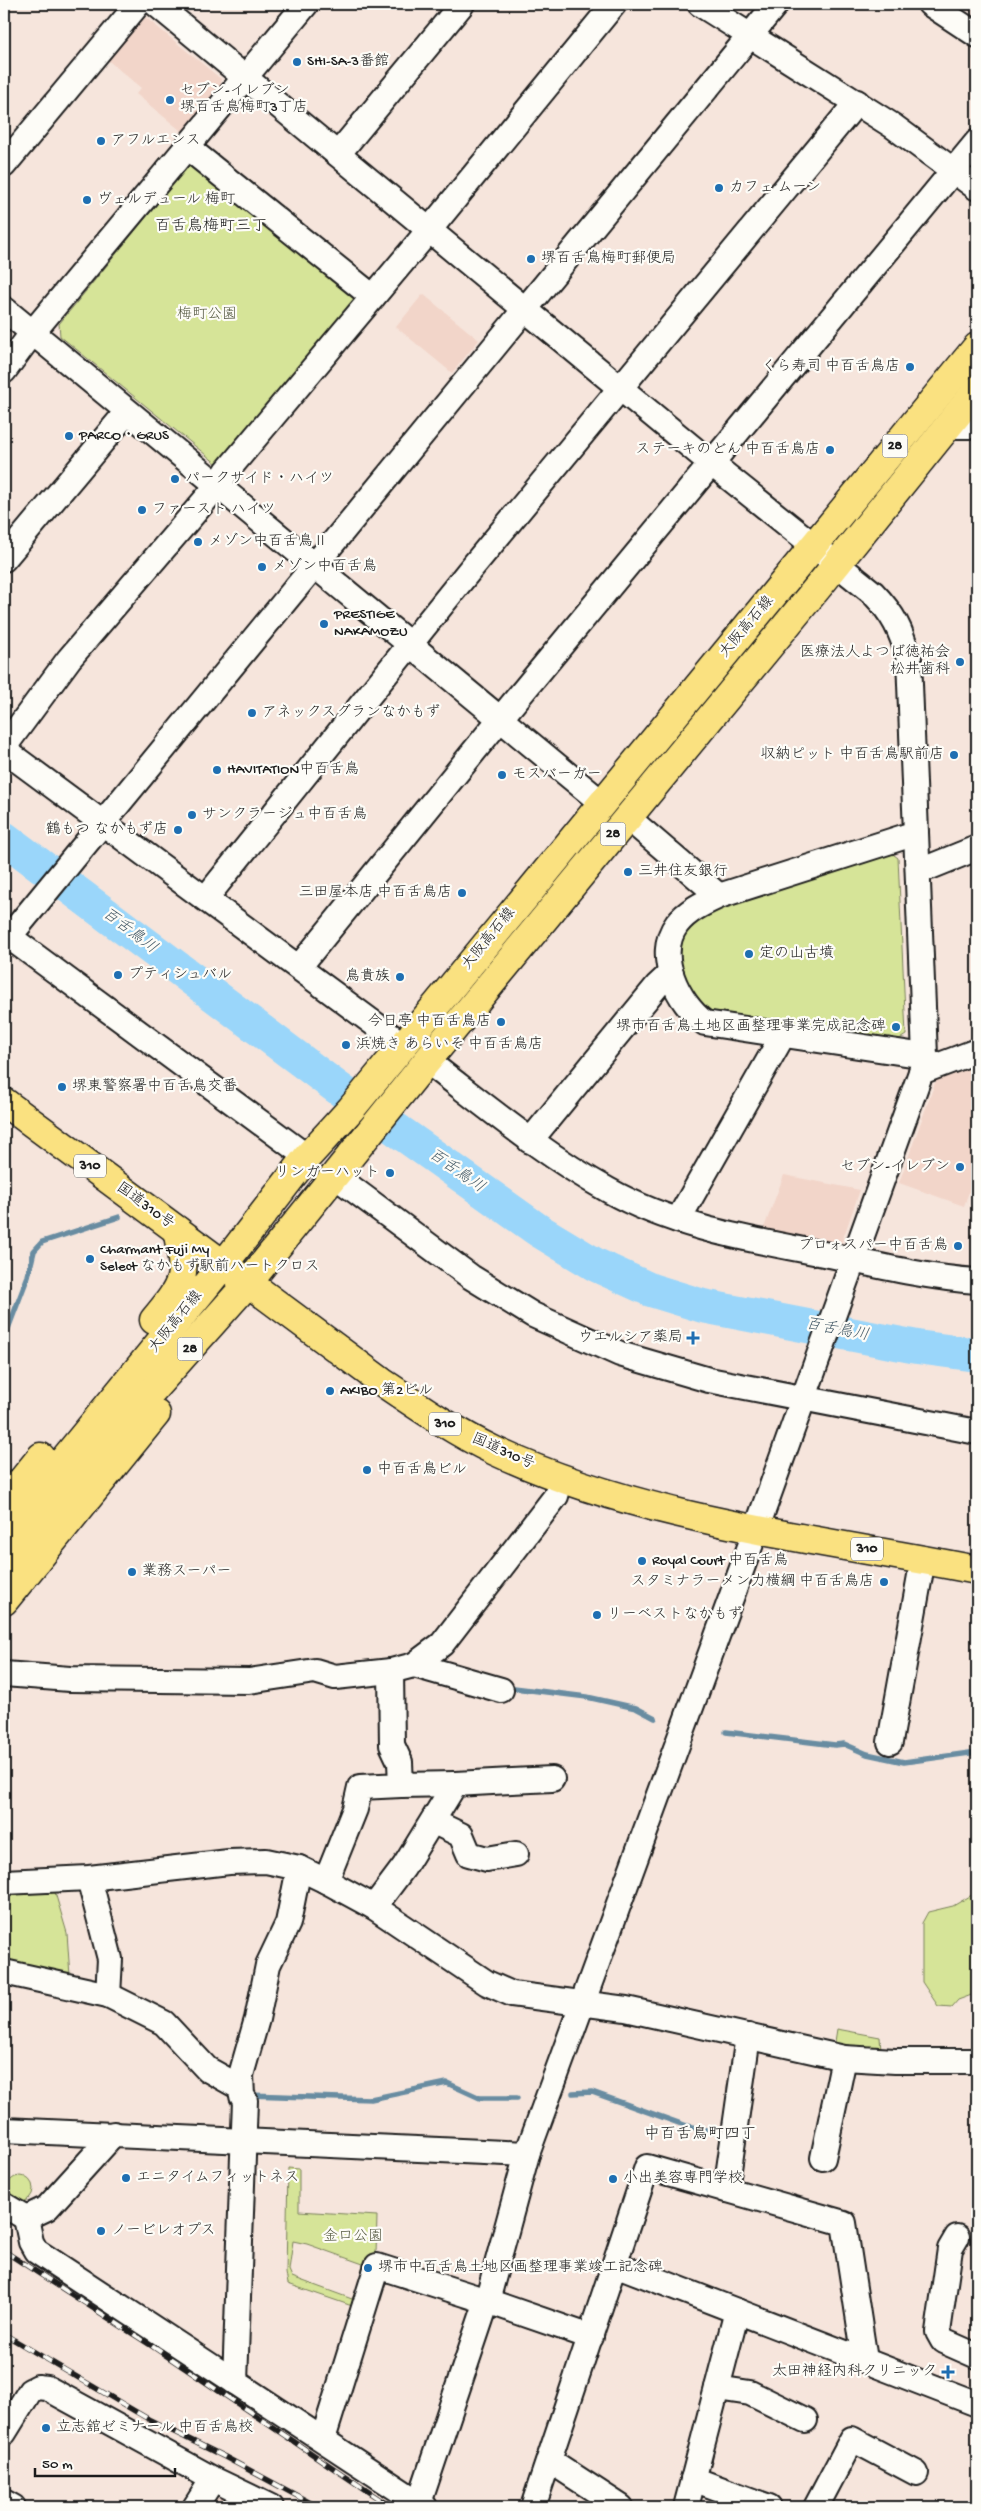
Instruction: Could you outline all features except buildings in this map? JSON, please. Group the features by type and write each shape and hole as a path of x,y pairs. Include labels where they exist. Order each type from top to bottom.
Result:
{"main road":[{"name":"大阪高石線","path":"4,1533 224,1264 307,1157 351,1109 977,347"},
{"name":"大阪高石線","path":"4,1568 100,1449 212,1326 248,1283 390,1106 837,564 977,390"},
{"name":"国道310号","path":"4,1102 382,1382 445,1424 495,1451 562,1478 624,1499 756,1530 977,1570"},
{"path":"4,1503 173,1298 182,1280 184,1271 177,1230"},
{"path":"4,1602 166,1400 212,1326"}],"street":[{"path":"4,164 138,4"},
{"path":"4,2206 26,2218 31,2242 36,2251 422,2505 487,2300 527,2154 756,1530 923,1064 918,870 909,658 902,632 890,611 873,593 712,464 156,4"},
{"path":"4,371 33,332 306,4"},
{"path":"338,154 462,4"},
{"path":"402,1045 4,749 69,659 218,485 233,463 430,229 614,4"},
{"path":"700,4 857,102 955,170 977,188"},
{"path":"307,1157 6,938 316,565 776,4"},
{"path":"930,4 977,35"},
{"path":"206,898 411,644 857,102"},
{"path":"299,967 501,718 977,142"},
{"path":"188,148 373,297"},
{"path":"4,309 602,802"},
{"path":"4,559 127,412"},
{"path":"948,426 977,426"},
{"path":"627,817 719,896"},
{"path":"916,833 719,896 692,909 677,924 669,947 671,973 679,995 687,1007 705,1023 782,1035 923,1064 977,1051"},
{"path":"918,870 930,868 977,848"},
{"path":"530,1141 656,986 671,973"},
{"path":"678,1220 782,1035"},
{"path":"427,1061 530,1141 609,1191 678,1220 760,1242 977,1281"},
{"path":"334,1175 471,1277 532,1315 620,1354 709,1380 803,1400 977,1432"},
{"path":"4,1674 70,1679 249,1681 316,1671 335,1677 391,1671 414,1665 442,1644 556,1496 562,1478"},
{"path":"890,1742 923,1559"},
{"path":"414,1665 501,1690"},
{"path":"391,1671 392,1745 400,1762 401,1785"},
{"path":"326,1881 355,1809 360,1787 552,1780"},
{"path":"374,1907 434,1822 455,1784"},
{"path":"434,1822 461,1835 469,1854 487,1859 516,1854"},
{"path":"4,1882 90,1878 229,1862 266,1861 299,1868 326,1881 374,1907 487,1983 512,1994 626,2009 844,2058 895,2061 977,2061"},
{"path":"235,2382 245,2100 241,2088 241,2075 257,2019 268,1965 288,1924 299,1868"},
{"path":"90,1878 108,1950 108,1995"},
{"path":"4,1972 108,1995 164,2023 207,2069 241,2088"},
{"path":"726,2190 748,2036"},
{"path":"823,2158 844,2058"},
{"path":"4,2130 527,2154"},
{"path":"26,2218 47,2208 114,2134"},
{"path":"533,2507 647,2167 844,2223 866,2360"},
{"path":"957,2237 950,2249 938,2332 942,2341 977,2356"},
{"path":"615,2264 977,2404"},
{"path":"323,2439 377,2266 487,2300 591,2337"},
{"path":"686,2507 737,2311"},
{"path":"4,2433 30,2391 38,2387 47,2388 213,2479 271,2507"},
{"path":"717,2388 750,2393 805,2420"},
{"path":"816,2507 852,2439 916,2473"},
{"path":"549,2460 621,2507"},
{"path":"195,2507 213,2479"},
{"path":"692,2479 769,2507"},
{"path":"4,2502 13,2507"}],"shaded area":[{"path":"145,17 221,79 221,91 185,134 136,94 141,88 104,57 136,18"},
{"path":"423,294 479,340 452,373 396,327"},
{"path":"977,1060 977,1168 964,1206 899,1183 938,1078"},
{"path":"784,1175 860,1190 841,1244 832,1248 762,1233"},
{"path":"226,2496 248,2507 211,2507 217,2498"}],"green space":[{"name":"梅町公園","path":"197,164 356,295 357,304 226,463 217,464 60,336 59,324 188,166"},
{"path":"889,851 898,858 906,1035 898,1040 711,1017 688,993 678,954 679,943 690,925 724,905"},
{"path":"54,1889 67,1933 70,1976 4,1965 4,1890"},
{"path":"977,1892 977,1993 958,2000 952,2007 938,2006 922,1982 922,1923 928,1912 953,1906"},
{"path":"837,2029 880,2037 881,2051 834,2048"},
{"name":"金口公園","path":"288,2168 299,2169 299,2211 377,2216 376,2254 367,2281 360,2279 363,2264 307,2244 293,2241 289,2270 292,2277 352,2299 355,2292 362,2295 358,2308 288,2284 286,2273"},
{"path":"20,2176 29,2180 33,2189 29,2198 20,2202 11,2198 7,2189 11,2180"}],"waterway":[{"name":"百舌鳥川","path":"4,838 335,1086 538,1230 596,1265 651,1290 703,1306 917,1347 977,1355"},
{"path":"4,1339 28,1276 34,1251 42,1242 119,1217"},
{"path":"506,1687 587,1697 636,1708 655,1718"},
{"path":"726,1732 835,1745 844,1744 867,1754 904,1762 977,1752"},
{"path":"248,2095 371,2099 447,2083 480,2098 517,2098"},
{"path":"573,2093 592,2092 687,2126 728,2135"}],"railway":[{"path":"4,2251 152,2346 391,2507"},
{"path":"4,2334 150,2420 225,2457 318,2507"}],"place":[{"name":"SHI-SA-3番館","path":"297,62"},
{"name":"セブン-イレブン 堺百舌鳥梅町3丁店","path":"170,100"},
{"name":"アフルエンス","path":"101,141"},
{"name":"カフェ ムーン","path":"719,188"},
{"name":"ヴェルデュール 梅町","path":"87,200"},
{"name":"堺百舌鳥梅町郵便局","path":"531,259"},
{"name":"くら寿司 中百舌鳥店","path":"910,367"},
{"name":"PARCO・GRUS","path":"69,436"},
{"name":"ステーキのどん 中百舌鳥店","path":"830,450"},
{"name":"パークサイド・ハイツ","path":"175,479"},
{"name":"ファースト ハイツ","path":"142,510"},
{"name":"メゾン中百舌鳥Ⅱ","path":"198,542"},
{"name":"メゾン中百舌鳥","path":"262,567"},
{"name":"PRESTIGE NAKAMOZU","path":"324,624"},
{"name":"医療法人よつば徳祐会 松井歯科","path":"960,662"},
{"name":"アネックスグランなかもず","path":"252,713"},
{"name":"収納ピット 中百舌鳥駅前店","path":"954,755"},
{"name":"HAVITATION中百舌鳥","path":"217,770"},
{"name":"モスバーガー","path":"502,775"},
{"name":"サンクラージュ中百舌鳥","path":"192,815"},
{"name":"鶴もつ なかもず店","path":"178,830"},
{"name":"三井住友銀行","path":"628,872"},
{"name":"三田屋本店 中百舌鳥店","path":"462,893"},
{"name":"定の山古墳","path":"749,954"},
{"name":"プティシュバル","path":"118,975"},
{"name":"鳥貴族","path":"400,977"},
{"name":"今日亭 中百舌鳥店","path":"501,1022"},
{"name":"堺市百舌鳥土地区画整理事業完成記念碑","path":"896,1027"},
{"name":"浜焼き あらいそ 中百舌鳥店","path":"346,1045"},
{"name":"堺東警察署中百舌鳥交番","path":"62,1087"},
{"name":"セブン-イレブン","path":"960,1167"},
{"name":"リンガーハット","path":"390,1173"},
{"name":"プロォスパー中百舌鳥","path":"958,1246"},
{"name":"Charmant Fuji My Select なかもず駅前ハートクロス","path":"90,1259"},
{"name":"ウエルシア薬局","path":"693,1338"},
{"name":"AKIBO 第2ビル","path":"330,1391"},
{"name":"中百舌鳥ビル","path":"367,1470"},
{"name":"Royal Court 中百舌鳥","path":"642,1561"},
{"name":"業務スーパー","path":"132,1572"},
{"name":"スタミナラーメン力横綱 中百舌鳥店","path":"884,1582"},
{"name":"リーベストなかもず","path":"597,1615"},
{"name":"エニタイムフィットネス","path":"126,2178"},
{"name":"小出美容専門学校","path":"613,2179"},
{"name":"ノービレオプス","path":"101,2231"},
{"name":"堺市中百舌鳥土地区画整理事業竣工記念碑","path":"368,2268"},
{"name":"太田神経内科クリニック","path":"948,2372"},
{"name":"立志舘ゼミナール 中百舌鳥校","path":"46,2428"}],"district":[{"name":"百舌鳥梅町三丁","path":"211,227"},
{"name":"中百舌鳥町四丁","path":"700,2135"}]}
